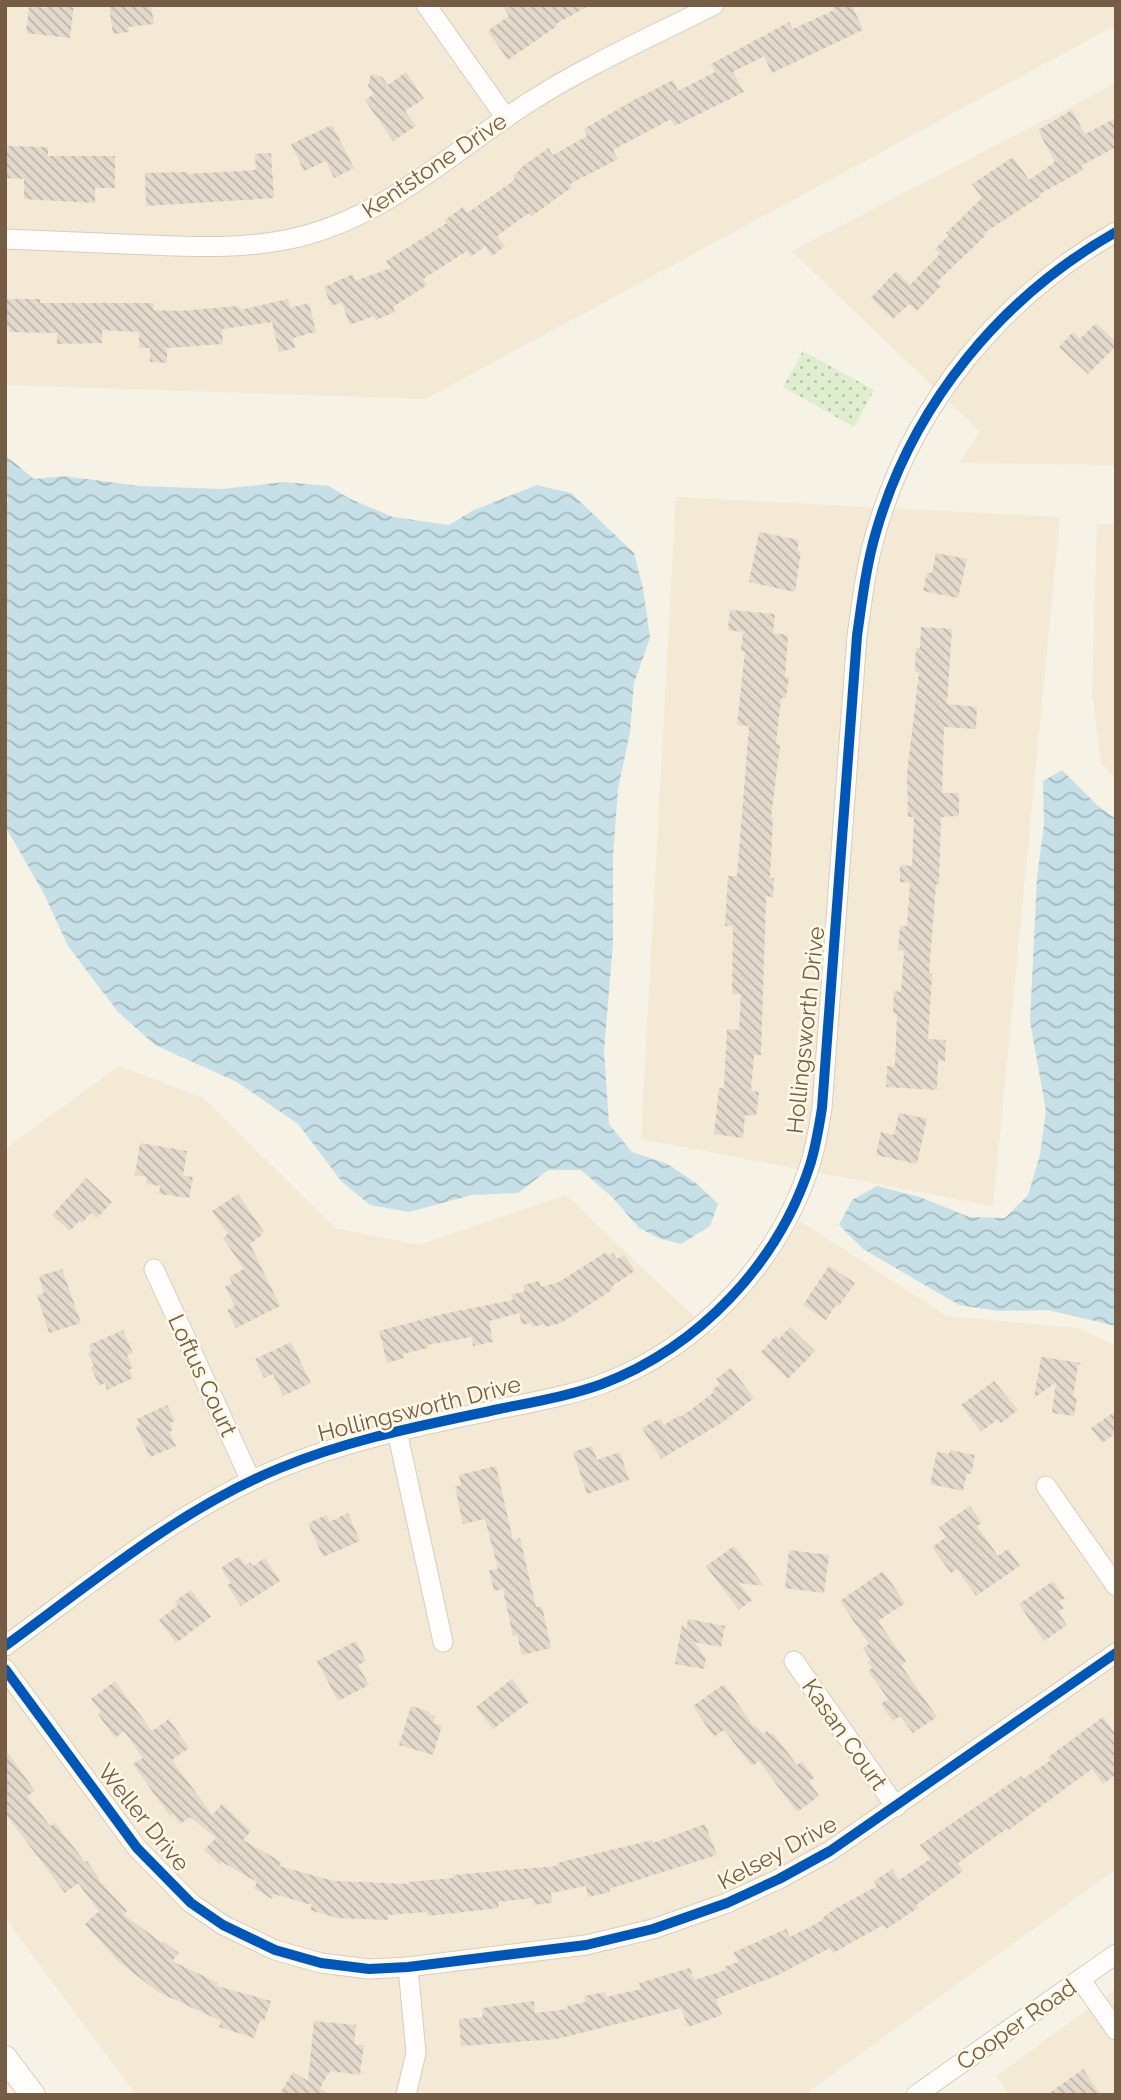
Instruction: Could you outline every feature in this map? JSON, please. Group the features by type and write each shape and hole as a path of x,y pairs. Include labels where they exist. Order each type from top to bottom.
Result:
{"street":[{"path":"426,5 506,117"},
{"name":"Kentstone Drive","path":"5,239 204,247 259,245 328,229 380,206 401,193 506,117 573,76 714,5"},
{"name":"Hollingsworth Drive","path":"5,1646 160,1534 208,1503 251,1481 332,1448 600,1385 638,1368 674,1346 720,1309 751,1274 775,1240 809,1169 822,1108 857,636 867,569 881,516 917,432 974,348 1038,285 1116,232"},
{"name":"Loftus Court","path":"154,1269 251,1481"},
{"path":"397,1431 443,1642"},
{"path":"1046,1486 1116,1586"},
{"name":"Kelsey Drive","path":"408,1967 567,1948 624,1937 727,1903 830,1851 1116,1653"},
{"name":"Kasan Court","path":"794,1661 896,1807"},
{"name":"Weller Drive","path":"5,1669 150,1863 176,1891 206,1915 248,1939 312,1961 369,1969 408,1967"},
{"name":"Cooper Road","path":"916,2095 1116,1954"},
{"path":"406,2095 416,2053 408,1967"},
{"path":"1080,1979 1116,2030"},
{"path":"5,2058 33,2095"}],"shaded area":[{"path":"5,5 1116,5 1116,25 426,399 5,385"},
{"path":"1116,83 1116,465 959,463 980,432 792,251"},
{"path":"676,497 1060,517 993,1206 641,1139"},
{"path":"1097,524 1116,524 1116,779 1101,763 1092,693"},
{"path":"119,1066 203,1098 335,1228 419,1245 566,1195 712,1334 778,1256 800,1221 947,1316 1077,1328 1116,1345 1116,1869 804,2095 136,2095 5,1918 5,1149"},
{"path":"1116,1989 1116,2095 1009,2095 996,2076"}],"green space":[{"path":"803,351 874,390 854,427 783,387"}],"water":[{"path":"5,455 34,479 64,476 140,486 222,489 284,482 329,486 350,499 393,517 449,525 472,511 537,485 571,493 634,553 643,588 650,638 634,683 630,732 618,789 613,856 613,944 604,1050 609,1124 632,1152 666,1163 696,1183 718,1204 710,1226 681,1244 661,1239 639,1228 613,1198 581,1170 548,1170 518,1193 472,1195 409,1212 370,1205 342,1182 298,1124 237,1082 155,1045 118,1012 68,946 43,892 5,826 5,509 8,499 5,495"},
{"path":"1062,770 1097,805 1116,819 1116,1326 1048,1310 998,1311 959,1305 863,1249 839,1225 852,1200 877,1186 920,1197 969,1217 1005,1218 1028,1195 1040,1155 1046,1111 1030,1021 1037,877 1044,825 1043,781"}],"building":[{"path":"47,5 74,5 70,38 26,33 29,6 46,8"},
{"path":"109,5 151,5 154,24 128,27 129,32 113,34"},
{"path":"502,5 590,5 556,24 557,26 508,60 488,31 509,16"},
{"path":"832,5 852,5 863,30 772,73 764,56 733,72 744,92 675,126 671,119 613,150 618,159 570,184 572,187 532,216 529,213 497,236 505,246 492,256 485,246 471,257 467,251 423,279 427,285 393,307 395,312 376,320 374,316 350,325 342,303 331,306 324,287 353,274 355,281 391,268 386,261 447,223 445,220 463,207 467,213 509,184 515,179 513,175 519,169 548,148 553,155 587,136 584,129 634,100 673,80 678,91 715,72 711,64 789,22 793,29 834,10"},
{"path":"406,72 424,99 405,111 416,126 393,141 365,100 374,94 368,86 371,74 382,77 388,85"},
{"path":"1072,110 1085,134 1116,118 1116,147 1081,166 1083,170 1040,194 1041,196 984,233 986,235 937,282 941,286 917,311 909,304 893,319 871,298 896,271 910,285 940,254 935,249 949,235 946,233 982,198 972,184 1013,157 1029,180 1055,162 1038,130"},
{"path":"332,125 354,168 334,178 326,161 304,171 291,144"},
{"path":"5,146 48,147 48,156 115,156 115,188 95,188 95,203 24,199 24,179 5,178"},
{"path":"271,153 274,198 146,206 145,173 187,174 256,170 255,154"},
{"path":"5,299 40,299 40,303 154,303 153,310 180,311 239,306 240,310 288,299 290,308 309,303 316,332 293,338 295,348 279,352 272,322 222,329 223,344 167,348 167,363 150,362 150,348 139,348 139,332 102,330 102,343 57,344 57,333 9,332 9,327 5,327"},
{"path":"1096,323 1116,342 1116,346 1088,374 1059,347 1073,332 1080,339"},
{"path":"759,532 799,540 797,551 801,552 795,592 749,582"},
{"path":"936,553 967,559 958,598 923,591 927,573 932,573"},
{"path":"730,610 775,614 773,633 788,635 785,677 789,677 786,698 781,698 776,744 780,745 771,817 770,878 774,878 773,897 766,896 761,1055 754,1055 751,1091 759,1092 756,1116 745,1115 743,1138 714,1134 719,1088 724,1088 727,1029 739,1030 741,994 732,994 733,926 725,926 728,876 737,876 749,726 737,725 745,651 741,651 743,632 728,630"},
{"path":"921,627 952,629 947,704 977,707 976,729 944,727 942,793 959,793 959,816 941,817 939,884 936,884 929,973 932,974 928,1039 946,1040 945,1061 938,1060 937,1090 886,1087 887,1066 895,1067 897,1014 893,1014 894,991 901,992 904,951 898,950 900,926 907,926 910,883 900,882 900,865 912,866 914,817 908,817 907,774 919,672 915,672 916,648 920,648"},
{"path":"899,1113 927,1119 917,1164 876,1155 881,1132 894,1135"},
{"path":"140,1143 187,1151 183,1176 193,1177 189,1198 159,1194 160,1186 146,1184 147,1177 135,1175"},
{"path":"86,1178 112,1202 97,1218 91,1213 70,1231 52,1215"},
{"path":"238,1194 264,1232 250,1244 280,1306 236,1328 227,1310 235,1306 225,1287 232,1283 229,1277 244,1269 223,1238 228,1234 212,1211"},
{"path":"606,1252 609,1256 613,1253 617,1259 624,1255 635,1271 612,1286 613,1289 606,1294 561,1323 545,1327 544,1324 533,1327 532,1323 522,1325 519,1313 489,1321 493,1342 473,1346 472,1337 427,1345 428,1348 403,1354 404,1358 387,1363 379,1331 443,1314 513,1300 511,1295 525,1291 523,1285 539,1281 541,1287 559,1282"},
{"path":"829,1266 855,1283 826,1320 803,1305"},
{"path":"62,1269 81,1323 49,1333 37,1295 44,1293 39,1276"},
{"path":"790,1327 815,1351 788,1379 761,1352 776,1336 779,1339"},
{"path":"123,1330 133,1353 127,1355 133,1368 129,1370 133,1378 107,1390 105,1383 99,1386 91,1367 94,1365 88,1353 92,1351 89,1345"},
{"path":"291,1342 311,1383 283,1396 273,1374 264,1378 255,1359"},
{"path":"1041,1357 1081,1363 1078,1365 1073,1397 1077,1398 1074,1416 1052,1413 1056,1382 1034,1398"},
{"path":"731,1368 754,1398 723,1422 661,1459 642,1428 660,1418 664,1425 680,1415 681,1417 714,1392 712,1390 720,1384 716,1379"},
{"path":"994,1381 1018,1410 1001,1423 998,1419 981,1432 961,1405"},
{"path":"167,1405 175,1421 170,1423 173,1430 169,1432 176,1446 150,1457 136,1427 140,1425 137,1419"},
{"path":"1116,1411 1116,1433 1102,1443 1091,1428"},
{"path":"592,1446 597,1460 620,1452 629,1480 587,1494 573,1452"},
{"path":"950,1450 975,1455 971,1474 967,1473 963,1491 930,1484 937,1452 949,1454"},
{"path":"496,1466 513,1540 520,1538 536,1607 542,1606 551,1648 522,1655 517,1635 513,1636 503,1589 494,1591 489,1570 498,1569 485,1519 463,1524 455,1487 461,1485 459,1475"},
{"path":"970,1506 982,1523 977,1526 998,1556 1008,1549 1020,1566 976,1596 957,1569 951,1573 932,1547 946,1537 939,1527"},
{"path":"348,1513 360,1541 323,1557 308,1523 327,1515 329,1522"},
{"path":"734,1546 764,1586 739,1583 752,1600 739,1610 706,1566"},
{"path":"789,1550 829,1555 824,1593 785,1588"},
{"path":"239,1556 245,1565 250,1562 253,1566 265,1558 280,1581 241,1606 227,1585 231,1583 221,1568"},
{"path":"883,1571 905,1603 878,1621 906,1661 901,1665 937,1717 913,1733 900,1716 893,1721 881,1704 888,1699 868,1671 872,1668 867,1662 871,1660 863,1648 869,1644 840,1601"},
{"path":"1053,1581 1065,1598 1059,1602 1064,1608 1058,1612 1067,1625 1044,1641 1019,1604"},
{"path":"191,1590 211,1617 176,1643 159,1620 178,1605 175,1601"},
{"path":"688,1619 725,1626 721,1647 694,1642 706,1658 704,1669 675,1664 682,1624 686,1630"},
{"path":"356,1641 366,1661 358,1665 369,1685 338,1701 317,1661"},
{"path":"512,1679 529,1702 493,1729 476,1707"},
{"path":"115,1681 152,1731 169,1719 189,1748 172,1760 212,1815 222,1804 251,1831 243,1840 281,1862 279,1866 334,1881 409,1884 453,1878 453,1875 557,1866 557,1863 652,1840 653,1843 705,1824 717,1855 609,1889 610,1892 588,1897 586,1886 551,1893 552,1903 534,1905 533,1898 498,1902 499,1908 428,1916 427,1912 388,1915 388,1920 337,1918 310,1910 312,1905 274,1894 272,1899 254,1888 257,1882 222,1862 220,1865 204,1850 216,1838 190,1817 180,1824 173,1814 170,1816 133,1764 143,1758 124,1731 115,1738 91,1699"},
{"path":"724,1684 754,1727 763,1734 767,1731 771,1735 773,1733 797,1765 802,1761 814,1778 809,1781 819,1796 797,1812 759,1761 752,1766 724,1730 714,1737 693,1706"},
{"path":"411,1706 430,1712 429,1715 435,1716 433,1723 442,1726 433,1755 399,1745"},
{"path":"1103,1717 1116,1735 1116,1775 1103,1784 1092,1769 1009,1830 1008,1828 958,1863 963,1871 916,1905 918,1908 886,1929 883,1925 833,1953 830,1948 776,1976 716,1999 722,2015 688,2027 681,2008 557,2039 461,2046 459,2019 483,2017 482,2008 534,2001 535,2013 568,2009 567,2006 586,2002 584,1996 605,1992 606,1997 641,1989 639,1983 690,1968 694,1980 726,1970 724,1967 738,1962 734,1952 786,1929 790,1937 823,1920 822,1918 833,1910 877,1886 874,1881 892,1869 899,1880 930,1859 920,1845 1021,1776 1023,1779 1051,1760 1048,1757"},
{"path":"5,1749 35,1791 27,1796 50,1826 55,1823 85,1862 87,1861 98,1879 127,1911 123,1914 179,1953 172,1961 218,1983 217,1986 271,2001 254,2038 219,2027 221,2021 158,1992 118,1961 85,1924 99,1911 78,1883 65,1893 5,1813"},
{"path":"314,2021 356,2025 354,2044 364,2045 360,2075 330,2071 320,2088 330,2095 279,2095 293,2072 308,2081"},
{"path":"1083,2069 1101,2095 1047,2095"}],"cycle path":[{"path":"5,1646 137,1549 171,1526 243,1485 306,1458 361,1441 602,1384 671,1348 702,1325 756,1268 778,1236 796,1201 814,1151 822,1108 857,636 876,532 892,485 913,440 938,398 967,358 999,322 1035,288 1074,258 1116,232"},
{"path":"5,1669 137,1848 191,1903 223,1925 275,1950 321,1963 369,1969 408,1967 586,1945 653,1929 727,1903 830,1851 1116,1653"}]}
